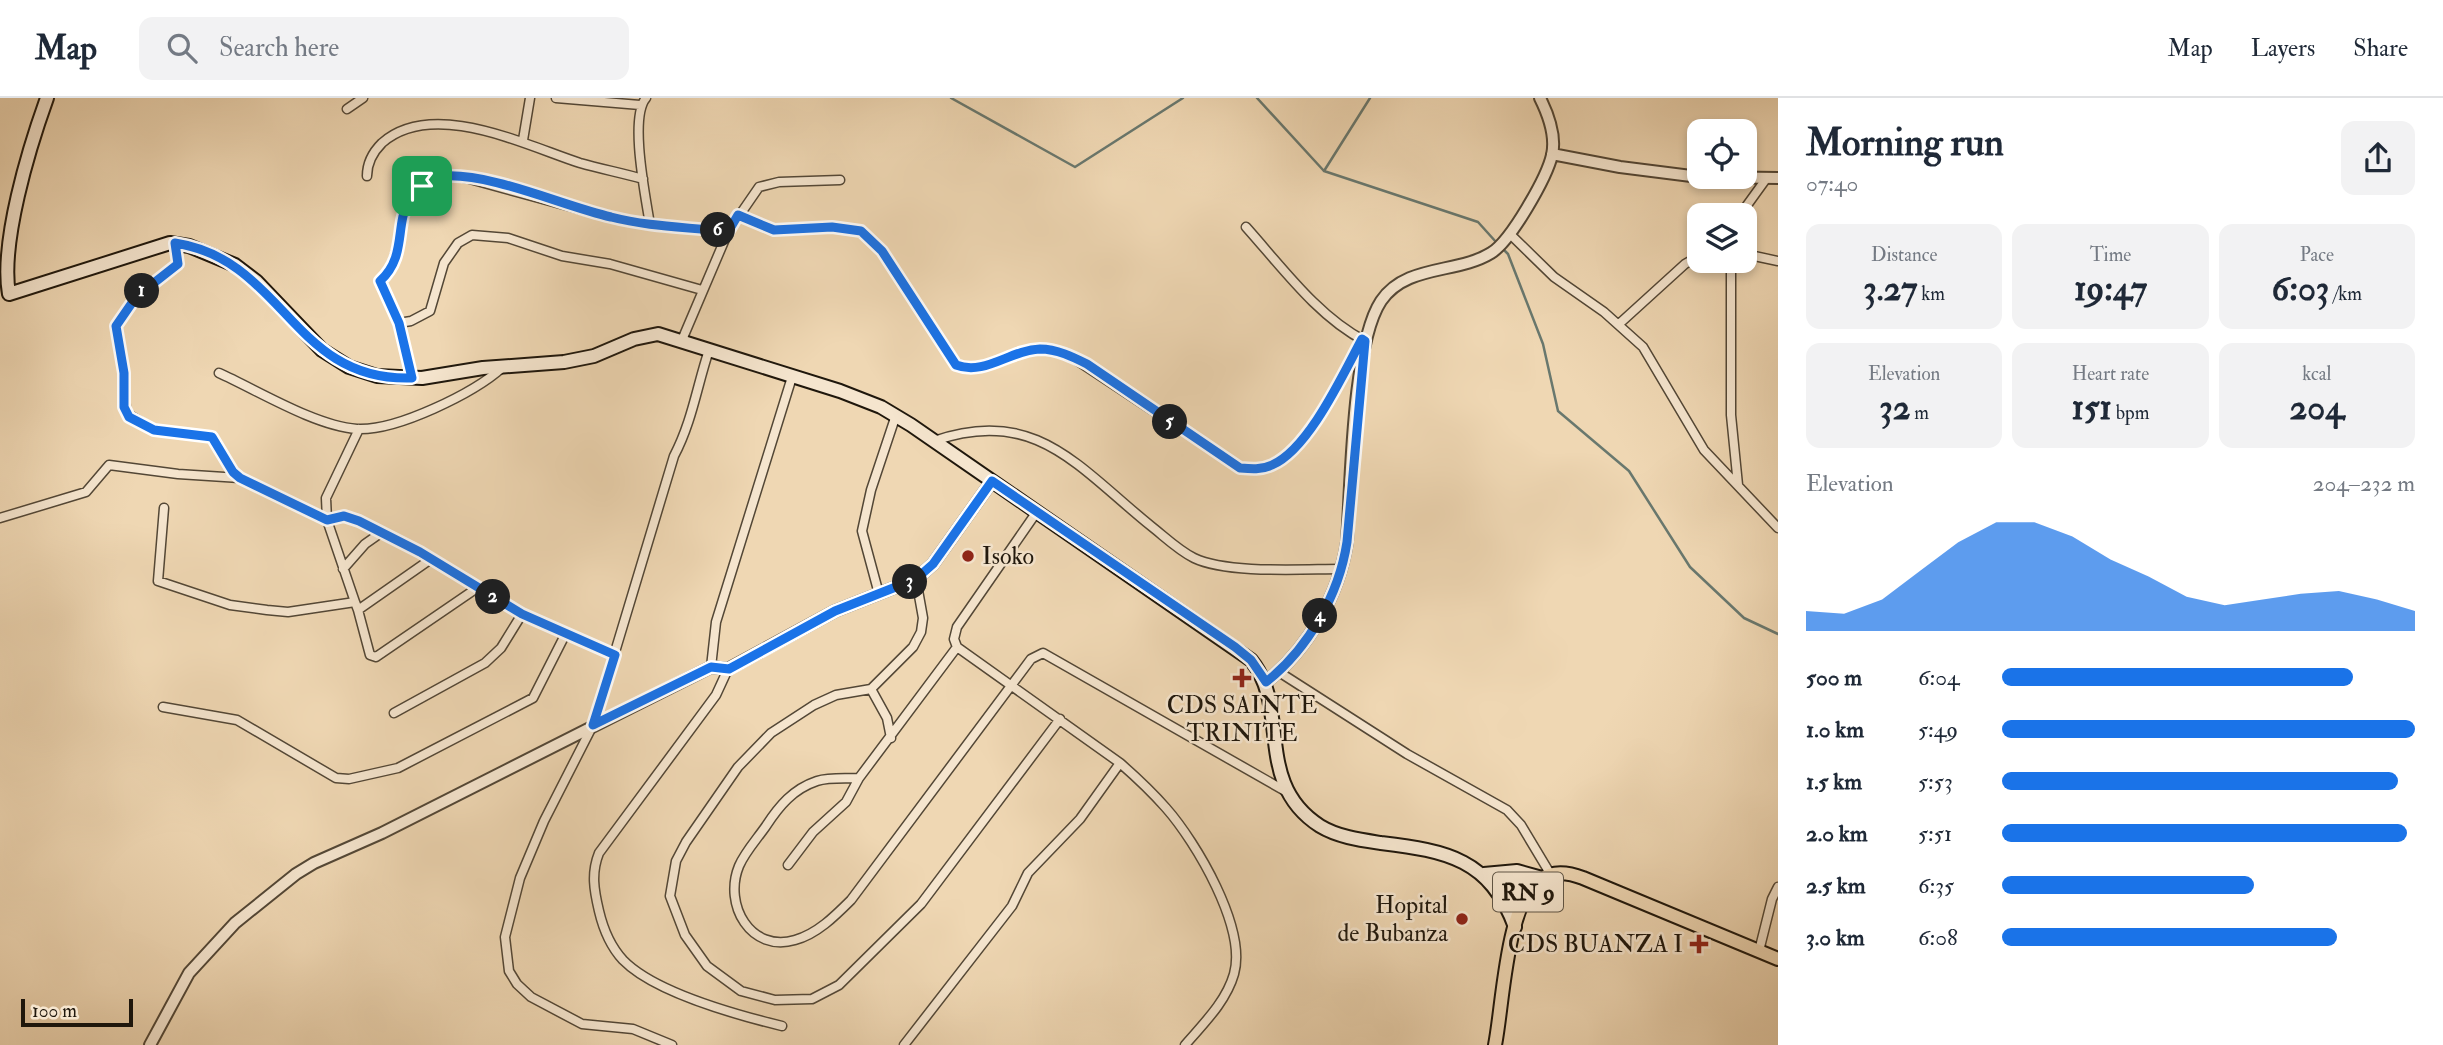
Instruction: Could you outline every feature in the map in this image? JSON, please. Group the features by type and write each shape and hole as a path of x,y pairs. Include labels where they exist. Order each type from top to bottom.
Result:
{"main road":[{"path":"47,98 24,162 13,205 5,261 4,296 84,269 133,257 164,243 175,243 223,259 242,270 336,361 377,376 412,378 579,360 646,335 657,334 851,395 896,415 1235,647 1251,660 1266,682 1275,759 1290,793 1306,815 1341,835 1439,852 1484,874 1502,898 1515,927"},
{"path":"1484,874 1517,871 1546,876"},
{"name":"RN 9","path":"1495,1045 1515,927 1524,899 1546,876 1561,873 1583,878 1778,959"}],"street":[{"path":"346,109 363,98"},
{"path":"523,139 530,98"},
{"path":"556,98 643,101 643,179 650,225"},
{"path":"738,215 774,230 832,227 861,231 882,251 956,365 966,369 979,368 1041,349 1070,356 1087,364 1240,468 1256,470 1271,466 1295,447 1364,340 1382,300 1393,289 1425,273 1481,258 1511,235 1552,154 1551,130 1540,98"},
{"path":"367,176 375,150 388,138 416,126 467,126 523,139 579,162 643,179"},
{"path":"1552,154 1633,169 1687,175"},
{"path":"412,378 399,323 380,281 393,260 408,201 422,186 455,176 650,225 728,232"},
{"path":"1750,203 1772,178"},
{"path":"682,340 728,232 751,194 767,183 840,180"},
{"path":"1246,227 1303,289 1339,323 1364,340"},
{"path":"399,323 411,321 430,311 444,263 458,243 471,235 508,239 562,256 610,264 702,290"},
{"path":"1511,235 1554,277 1619,324 1652,358 1692,433 1778,528"},
{"path":"175,243 178,264 136,297 116,326 124,373 124,407 129,417 146,427 212,437 233,472 240,478 327,520 347,517 382,532 522,614 615,655"},
{"path":"1757,257 1778,261"},
{"path":"1619,324 1687,263"},
{"path":"1731,273 1731,415 1738,486"},
{"path":"1266,682 1279,672 1314,627 1341,569 1347,542 1364,340"},
{"path":"672,1045 633,1029 582,1024 568,1019 531,997 517,984 509,971 505,937 520,878 544,821 593,725 674,456 691,422 698,383 709,350"},
{"path":"219,373 323,420 359,429 394,421 456,399 473,391 503,367"},
{"path":"711,667 716,622 792,377"},
{"path":"879,594 862,531 871,490 896,415"},
{"path":"359,429 326,498 327,520 370,655 376,657 477,588"},
{"path":"934,441 970,431 1008,430 1027,434 1057,450 1194,558 1225,566 1341,569"},
{"path":"0,518 86,492 109,465 178,474 240,478"},
{"path":"782,1026 722,1009 638,972 622,959 601,921 593,882 593,868 598,853 716,695 729,669 808,624 916,579 933,564 992,481"},
{"path":"164,508 159,581 230,605 288,612 356,606 431,559"},
{"path":"1036,513 957,627 954,639 957,648 1013,684 1120,763 1167,809 1202,858 1227,916 1236,946 1234,974 1226,993 1185,1045"},
{"path":"344,569 365,544 382,532"},
{"path":"916,579 923,618 921,632 913,647 871,689 836,695 814,705 771,733 738,767 696,825 676,860 670,896 685,934 707,966 741,991 786,1001 812,999 831,991 858,970 921,904 1060,719"},
{"path":"394,713 485,663 501,648 522,614"},
{"path":"163,708 237,720 336,778 349,779 398,768 533,698 565,635"},
{"path":"788,866 813,832 846,802 859,778 957,648"},
{"path":"859,778 819,780 787,798 740,865 735,881 738,913 756,936 769,942 798,940 816,931 851,900 1037,654 1051,656 1290,793"},
{"path":"150,1045 173,1000 205,955 235,922 296,874 313,863 382,833 711,667 729,669"},
{"path":"1279,672 1407,754 1507,810 1521,825 1546,876"},
{"path":"871,689 887,718 891,738"},
{"path":"904,1045 939,996 1012,906 1028,873 1080,820 1120,763"},
{"path":"1759,951 1772,899 1778,887"}],"waterway":[{"path":"951,98 1075,167 1183,98"},
{"path":"1257,98 1324,171 1370,98"},
{"path":"1324,171 1478,222 1496,242"},
{"path":"1501,247 1508,254 1543,344 1558,411 1629,471 1690,567 1744,618 1778,634"}],"place":[{"name":"Isoko","path":"968,556"},
{"name":"CDS SAINTE TRINITE","path":"1242,678"},
{"name":"Hopital de Bubanza","path":"1462,919"},
{"name":"CDS BUANZA I","path":"1699,944"}],"route":[{"path":"444,176 455,176 486,182 612,218 650,225 728,232 738,215 774,230 847,227 861,231 882,251 939,344 956,365 966,369 979,368 1026,351 1041,349 1070,356 1087,364 1224,460 1240,468 1256,470 1271,466 1295,447 1307,433 1362,339 1365,341 1347,542 1336,584 1303,645 1279,672 1266,682 1251,660 1235,647 992,481 933,564 916,579 835,611 729,669 711,667 593,725 598,702 615,655 522,614 408,545 359,521 344,516 327,520 240,478 233,472 214,438 146,427 129,417 124,407 124,373 115,337 116,326 136,297 178,264 175,243 235,265 256,281 307,336 336,361 362,373 412,378 399,323 380,281 393,260 404,210 414,193 422,186 444,176"}]}
